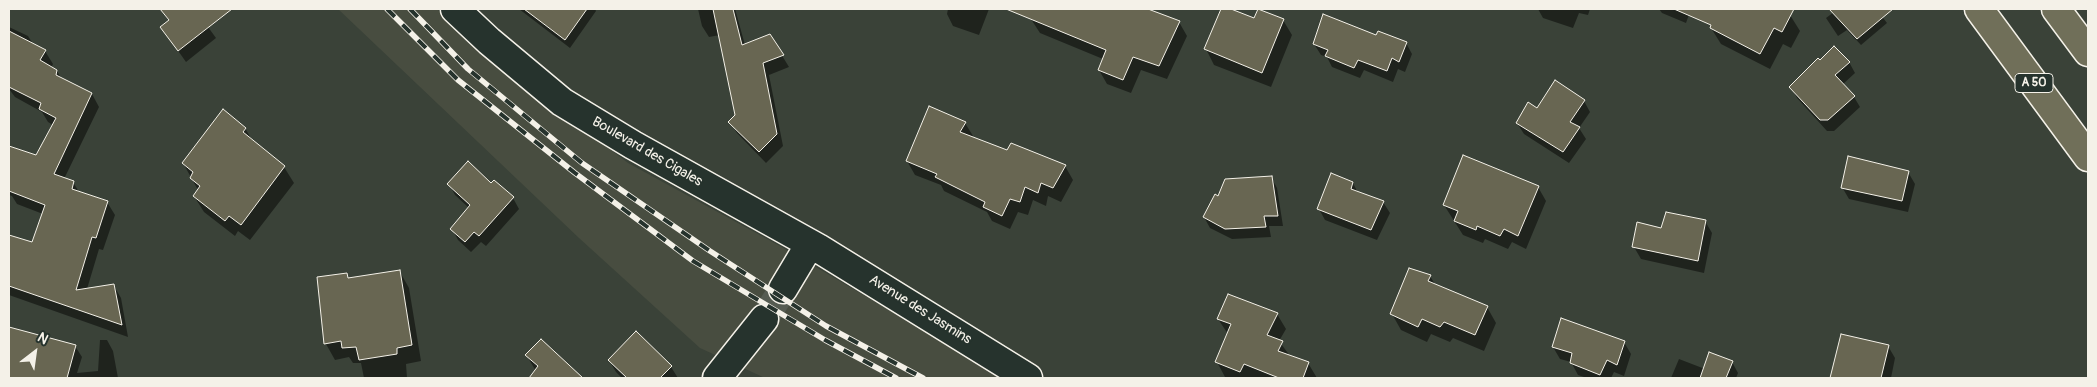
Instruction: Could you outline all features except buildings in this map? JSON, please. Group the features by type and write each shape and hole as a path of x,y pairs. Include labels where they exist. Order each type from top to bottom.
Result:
{"highway":[{"name":"A 50","path":"1979,9 2088,157"},
{"path":"2056,9 2088,52"}],"street":[{"name":"Boulevard des Cigales","path":"455,9 489,42 562,102 633,145 810,244"},
{"path":"783,289 810,244"},
{"name":"Avenue des Jasmins","path":"810,244 926,313 1028,378"},
{"path":"717,378 764,319"}],"shaded area":[{"path":"338,9 437,9 483,52 628,163 780,246 1005,378 765,378 700,348 579,238"}],"tunnel":[{"path":"764,319 783,289"}],"railway":[{"path":"387,9 458,80 575,173 693,261 825,340 896,378"},
{"path":"410,9 468,69 582,163 710,251 826,326 923,378"}]}
